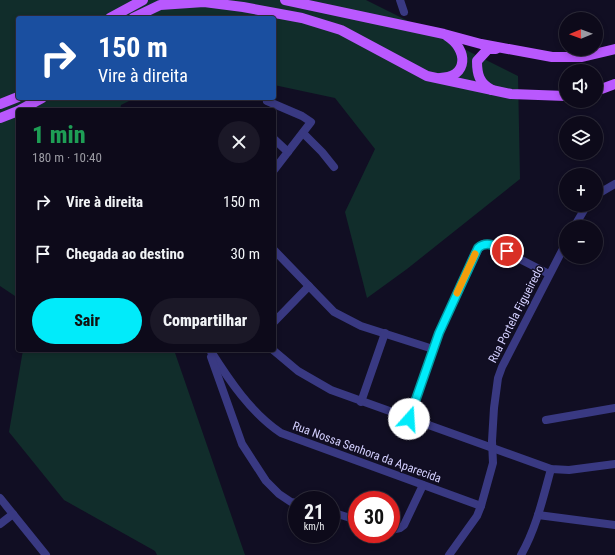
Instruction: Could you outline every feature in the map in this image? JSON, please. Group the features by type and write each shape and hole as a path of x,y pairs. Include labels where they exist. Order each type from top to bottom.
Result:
{"main road":[{"path":"114,16 143,0"},
{"path":"285,0 444,34 481,44 552,57 582,57 615,49"},
{"path":"137,16 160,5 204,2 243,7 302,18 341,30 427,76 498,92 559,97"},
{"path":"427,76 449,78 458,73 461,68 461,52 456,42 444,34"},
{"path":"498,92 487,87 480,80 477,71 477,61 488,49 506,48"},
{"path":"603,88 615,84"},
{"path":"0,104 16,98"},
{"path":"23,108 38,100"},
{"path":"0,118 16,111"}],"street":[{"path":"400,0 404,12"},
{"path":"267,101 311,122 276,167"},
{"path":"303,133 322,152 334,167"},
{"path":"276,141 288,152"},
{"path":"603,191 615,184"},
{"path":"409,419 433,349 473,258 483,244 494,246 549,274"},
{"path":"276,252 334,312 356,323 433,349"},
{"name":"Rua Portela Figueiredo","path":"449,555 477,516 481,506 493,463 496,391 502,367 559,255"},
{"path":"276,320 309,286"},
{"path":"361,402 385,333"},
{"path":"210,352 242,444 266,481 288,500"},
{"name":"Rua Nossa Senhora da Aparecida","path":"210,352 243,397 271,427 281,433 481,506"},
{"path":"275,352 298,371 319,384 361,402 551,469 569,470 615,464"},
{"path":"546,420 615,408"},
{"path":"520,555 526,546 538,515 551,469"},
{"path":"400,528 404,525 423,485"},
{"path":"0,498 46,555"},
{"path":"0,524 13,514"},
{"path":"538,515 615,525"}],"green space":[{"path":"0,0 366,0 518,76 520,179 407,269 367,298 345,212 375,149 335,98 276,85 276,16 16,16 16,100 131,100 121,105 120,108 16,108 16,297 0,286"},
{"path":"23,352 175,352 245,555 157,555 155,551 64,500 9,432"}],"slow traffic":[{"path":"457,293 475,254"}],"route":[{"path":"409,419 439,333 478,248 483,244 488,244 507,251"}]}
